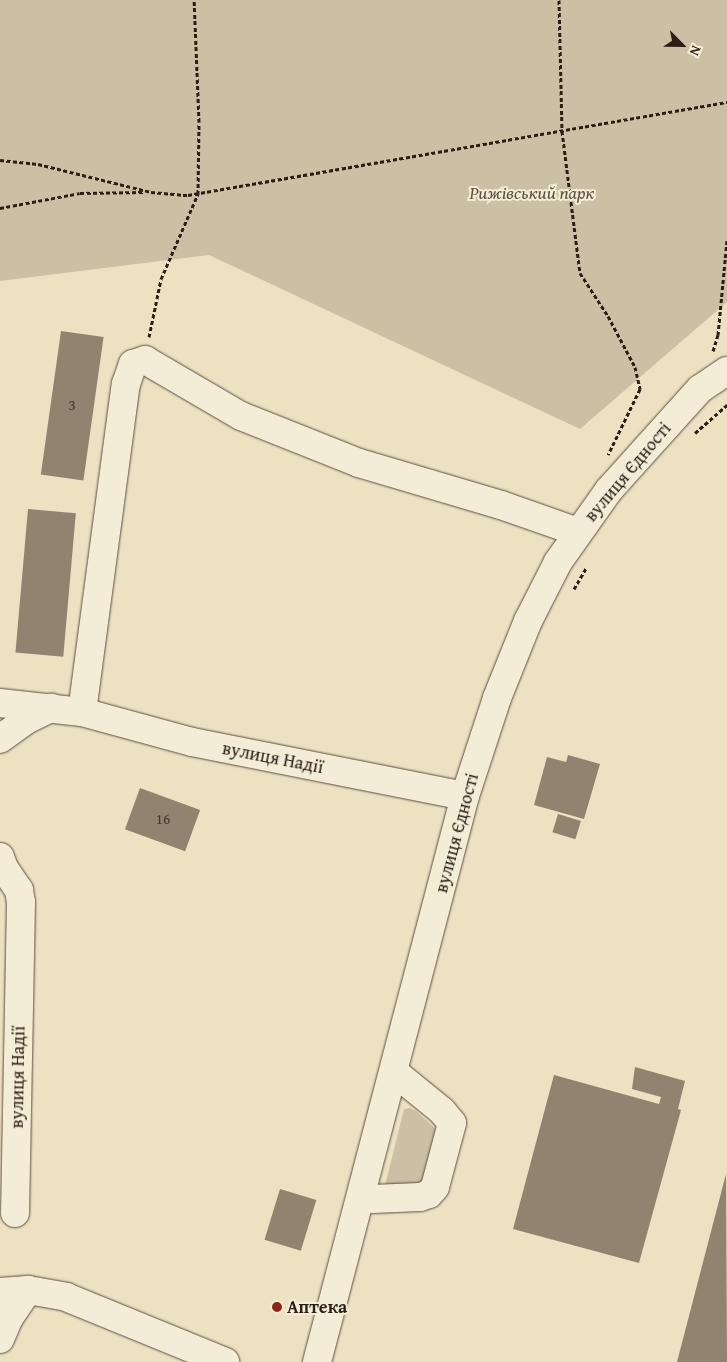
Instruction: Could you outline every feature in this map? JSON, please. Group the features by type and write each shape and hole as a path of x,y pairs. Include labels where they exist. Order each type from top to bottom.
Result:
{"street":[{"path":"82,712 126,384 139,362 241,416 359,463 501,505 578,532"},
{"name":"вулиця Єдності","path":"317,1362 465,796 498,698 528,621 558,562 609,490 700,389 720,362"},
{"name":"вулиця Надії","path":"0,703 82,712 192,742 465,796"},
{"path":"0,739 26,720 50,708"},
{"name":"вулиця Надії","path":"0,857 4,868 19,890 21,902 15,1212"},
{"path":"361,1197 372,1199 420,1197 429,1194 435,1187 452,1123 442,1110 394,1072"},
{"path":"0,1292 28,1290 66,1297 225,1362"},
{"path":"0,1339 9,1318 28,1290"}],"path":[{"path":"139,362 161,279 198,194 199,122 194,0"},
{"path":"559,0 562,131 580,273 608,316 635,368 640,389 608,450 607,460"},
{"path":"0,208 80,193 151,192 198,194 727,102"},
{"path":"0,160 38,164 151,192"},
{"path":"720,362 718,335 727,240"},
{"path":"691,437 727,405"},
{"path":"570,596 590,561"}],"green space":[{"name":"Рижівський парк","path":"0,0 727,0 727,302 580,429 209,255 0,281"},
{"path":"409,1108 416,1111 439,1132 424,1183 385,1186 404,1109"}],"building":[{"path":"61,331 104,337 83,481 41,475"},
{"path":"28,509 76,513 63,657 15,652"},
{"path":"568,755 600,764 584,819 534,805 547,757 566,762"},
{"path":"140,788 200,810 185,851 125,829"},
{"path":"558,814 581,821 575,839 552,832"},
{"path":"635,1067 685,1081 678,1109 681,1110 639,1263 513,1229 554,1075 659,1104 661,1097 632,1089"},
{"path":"726,1174 727,1362 677,1362"},
{"path":"280,1189 316,1200 301,1251 265,1240"}],"place":[{"name":"Аптека","path":"277,1307"}]}
